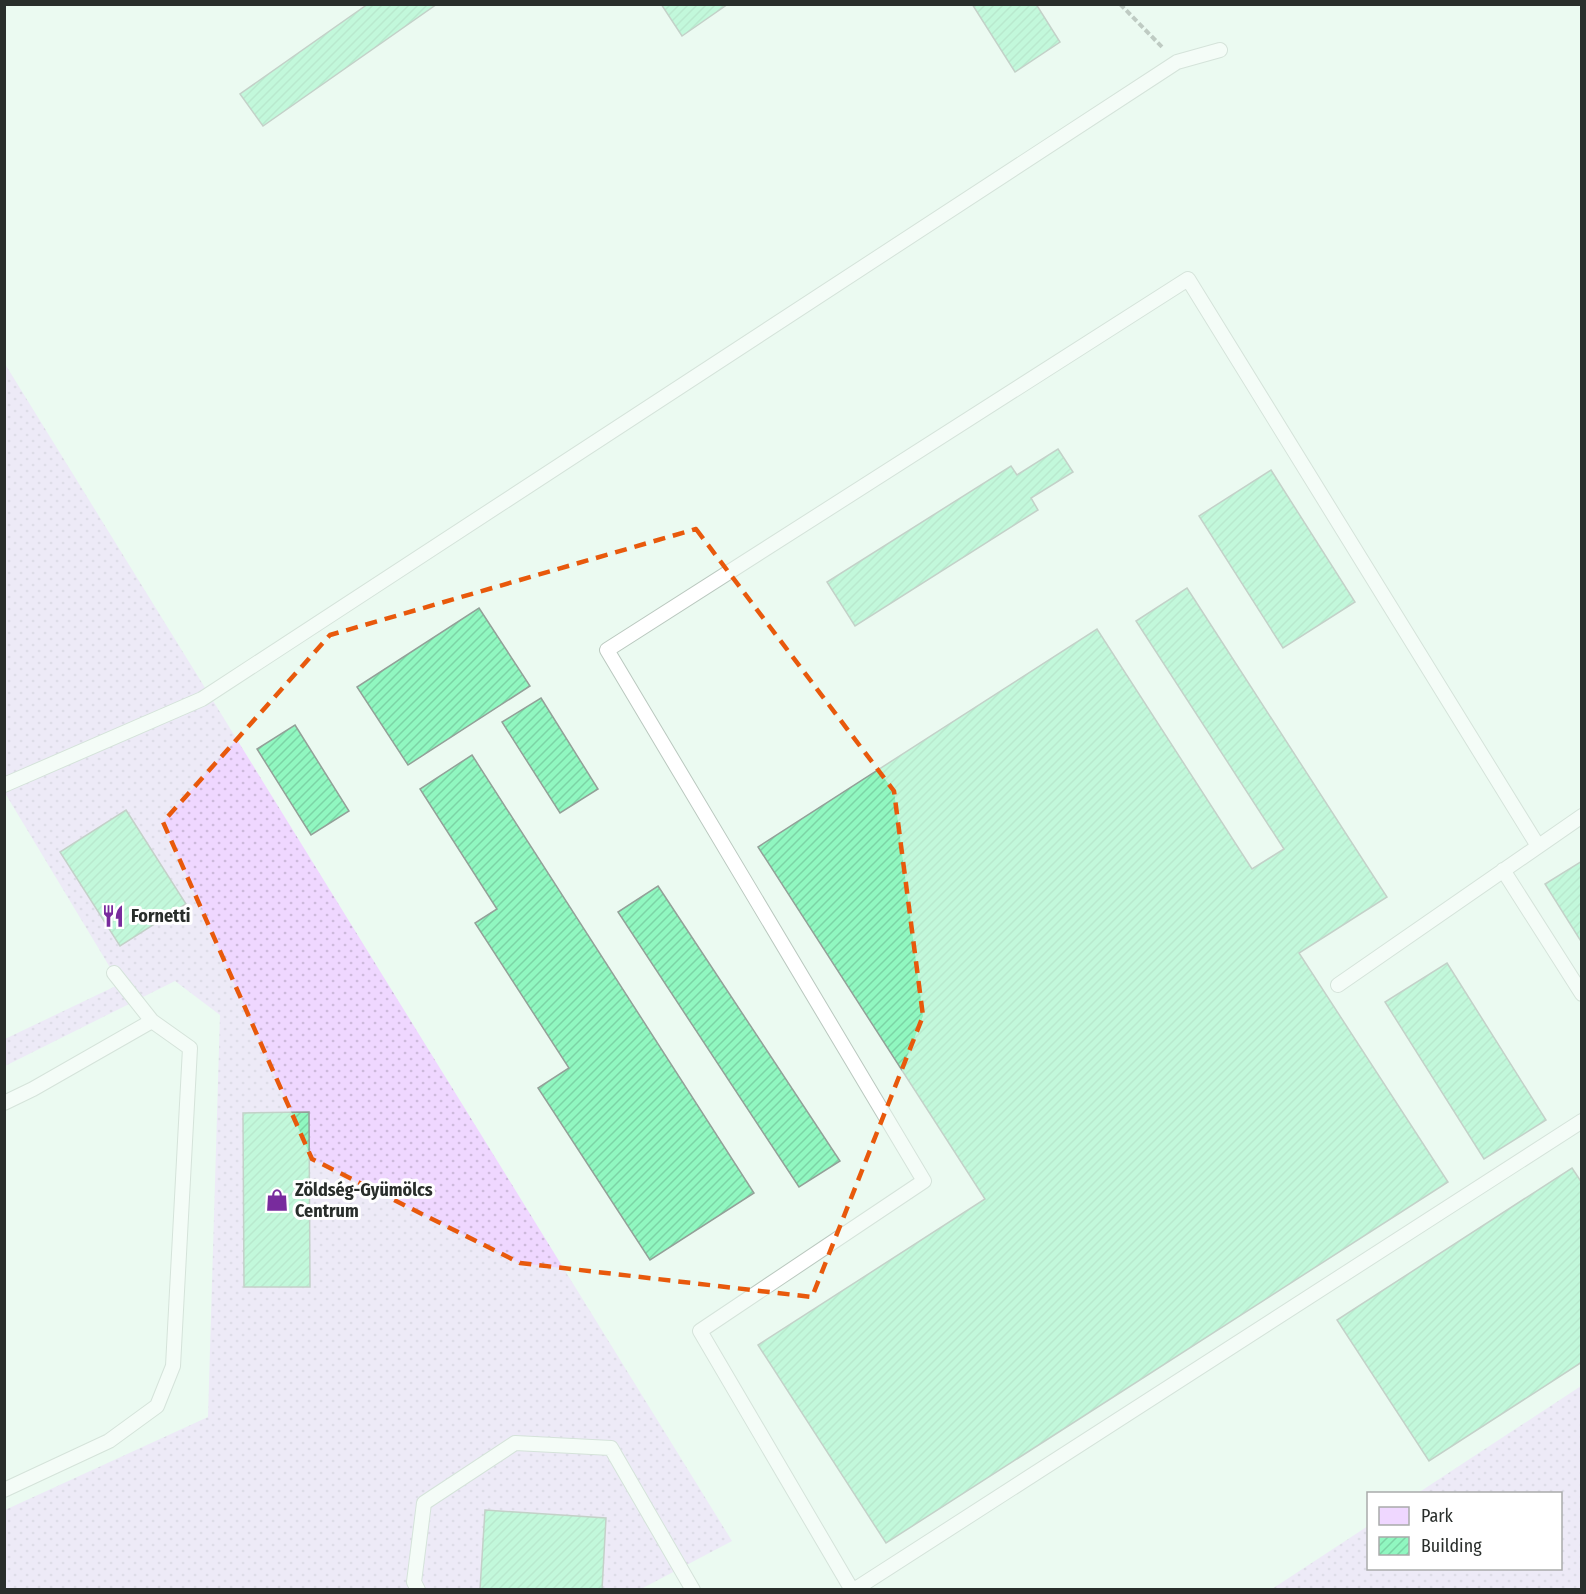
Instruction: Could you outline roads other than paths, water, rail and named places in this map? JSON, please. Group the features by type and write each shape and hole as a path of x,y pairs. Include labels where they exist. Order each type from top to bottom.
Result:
{"lane":[{"path":"4,785 202,699 1177,62 1220,50"},
{"path":"1538,846 1188,279 607,650 924,1181 700,1330 853,1590 1581,1121"},
{"path":"1338,985 1581,816"},
{"path":"1503,870 1581,994"},
{"path":"4,1490 109,1441 157,1406 173,1366 190,1048 152,1021 114,973"},
{"path":"4,1103 33,1089 152,1021"},
{"path":"418,1590 414,1582 424,1503 515,1443 611,1448 693,1590"}],"place":[{"name":"Fornetti","path":"113,916"},
{"name":"Zöldség-Gyümölcs Centrum","path":"277,1200"}]}
